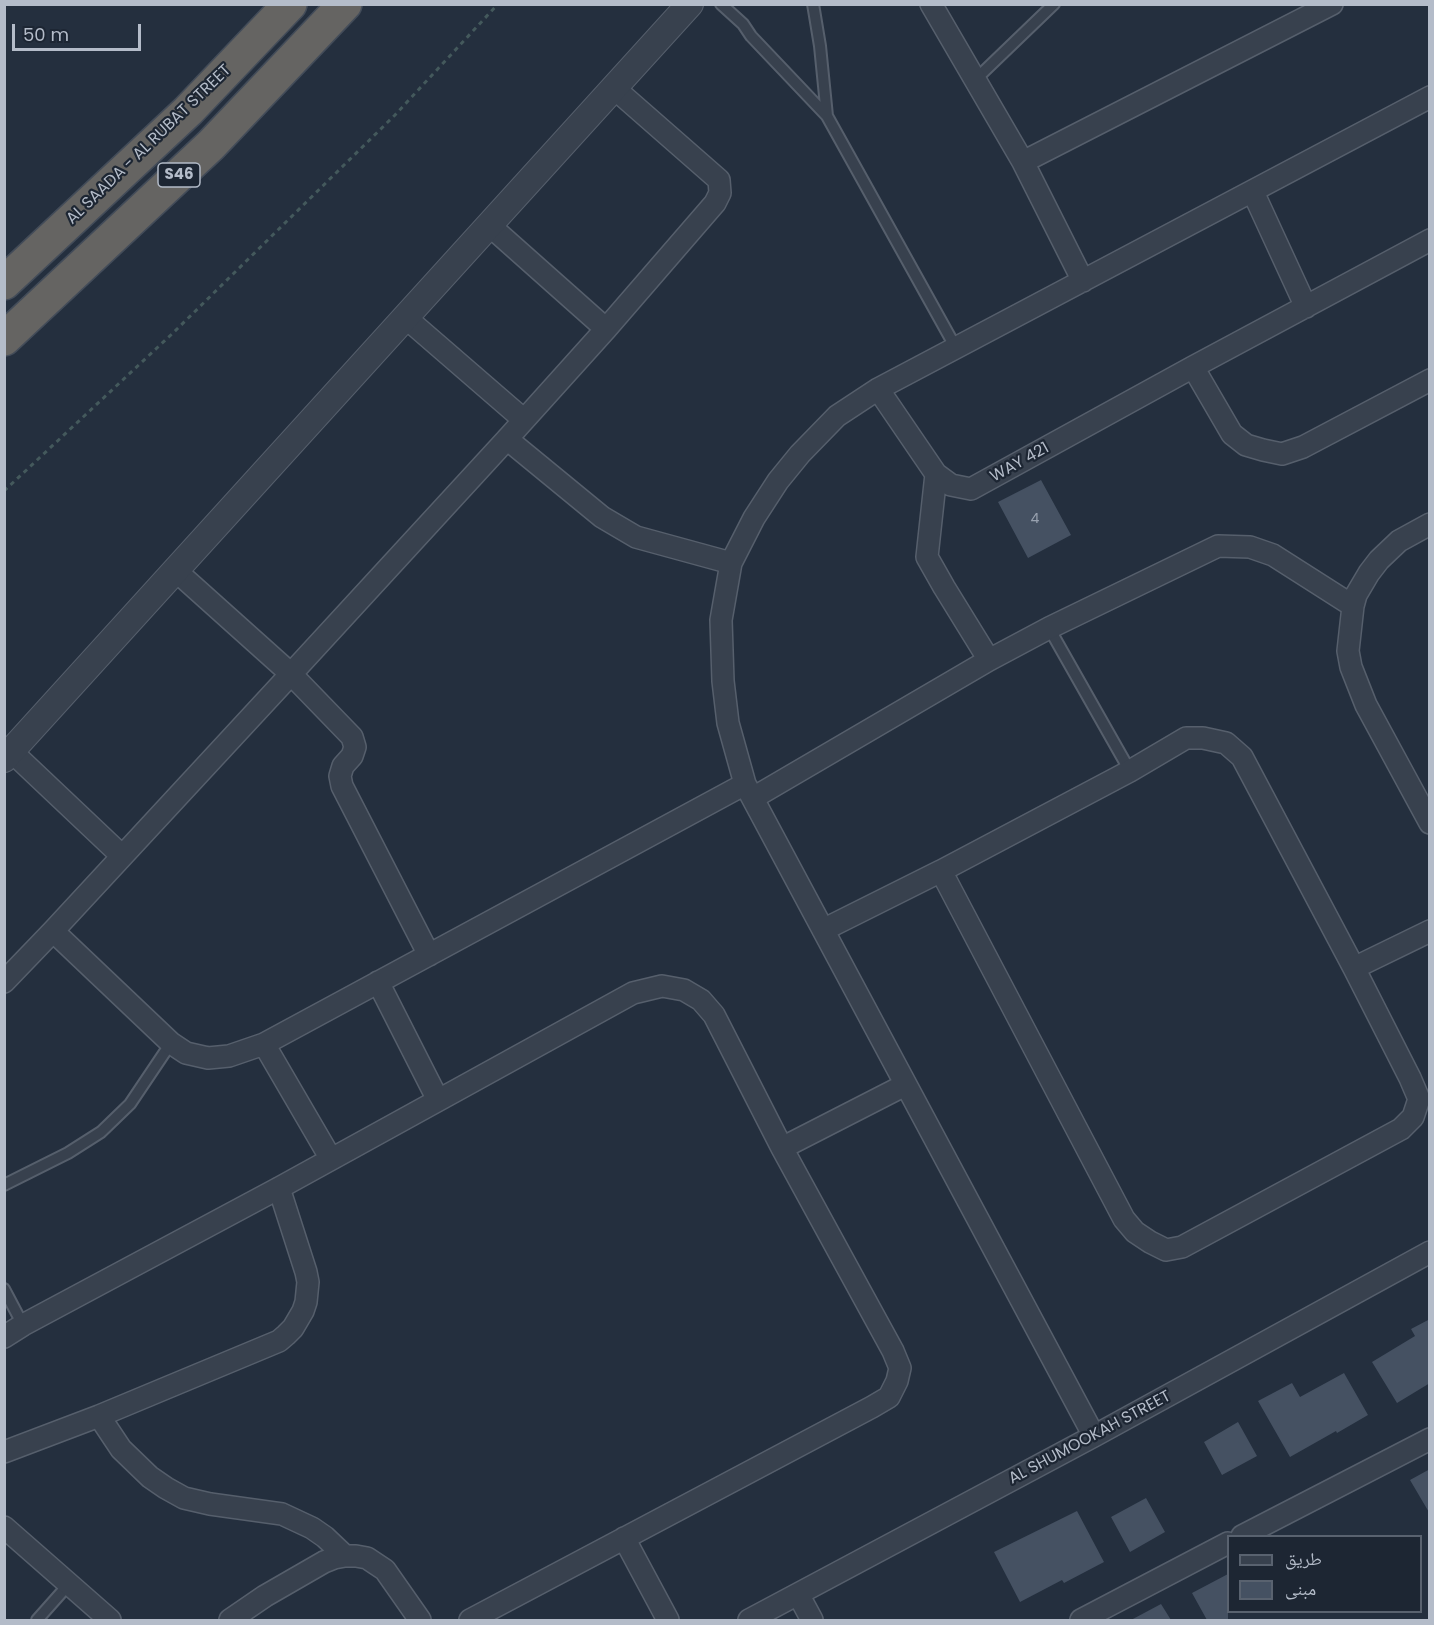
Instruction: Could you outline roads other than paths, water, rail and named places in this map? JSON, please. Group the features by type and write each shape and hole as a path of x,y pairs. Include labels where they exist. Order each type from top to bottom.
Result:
{"highway":[{"name":"AL SAADA - AL RUBAT STREET","path":"4,283 188,111 291,4"},
{"name":"S46","path":"4,339 212,145 345,4"}],"street":[{"path":"122,856 8,755 690,4"},
{"path":"931,4 1023,162 1083,281"},
{"path":"1023,162 1332,4"},
{"path":"4,982 53,932 507,439 715,203 720,193 719,180 614,88"},
{"path":"1094,1436 749,791 728,723 723,681 721,620 731,563 778,481 800,454 837,416 878,389 1430,98"},
{"path":"1253,192 1306,307"},
{"path":"489,225 606,329"},
{"name":"WAY 421","path":"878,389 936,474 951,485 971,489 1192,367 1430,240"},
{"path":"405,317 524,420"},
{"path":"1192,367 1232,434 1246,445 1282,454 1303,447 1430,380"},
{"path":"507,439 602,517 636,537 731,563"},
{"path":"936,474 927,556 989,660"},
{"path":"1430,524 1400,541 1379,560 1356,595 1348,651 1351,667 1366,705 1430,823"},
{"path":"53,932 171,1043 186,1053 208,1058 229,1056 264,1044 429,955 749,791 1049,628 1218,546 1250,547 1273,555 1353,606"},
{"path":"175,570 291,674 352,738 355,747 352,756 343,766 340,776 342,786 429,955"},
{"path":"823,930 941,871 1130,771 1186,738 1203,738 1226,743 1242,757 1410,1078 1419,1099 1413,1118 1401,1130 1182,1246 1166,1250 1150,1242 1135,1232 1124,1219 941,871"},
{"path":"1354,968 1430,931"},
{"path":"378,982 438,1100"},
{"path":"4,1337 332,1160 633,993 662,986 684,990 701,1000 714,1015 782,1148 893,1351 900,1368 897,1381 889,1397 872,1407 470,1620"},
{"path":"264,1044 332,1160"},
{"path":"782,1148 906,1085"},
{"path":"4,1452 99,1416 279,1341 293,1328 306,1302 308,1282 279,1188"},
{"name":"AL SHUMOOKAH STREET","path":"749,1620 1094,1436 1430,1252"},
{"path":"99,1416 121,1449 150,1477 166,1488 184,1498 210,1504 282,1514 312,1528 345,1556"},
{"path":"1244,1535 1430,1439"},
{"path":"4,1527 110,1620"},
{"path":"624,1538 668,1620"},
{"path":"1080,1620 1227,1545"},
{"path":"230,1620 265,1596 324,1562 345,1556 367,1558 385,1570 420,1620"},
{"path":"798,1594 812,1620"}],"lane":[{"path":"721,4 743,24 751,36 827,116 956,348"},
{"path":"813,4 820,45 827,116"},
{"path":"975,80 1054,4"},
{"path":"1049,628 1130,771"},
{"path":"4,1185 68,1154 101,1132 130,1104 171,1043"},
{"path":"4,1289 23,1325"},
{"path":"38,1620 69,1584"}]}
